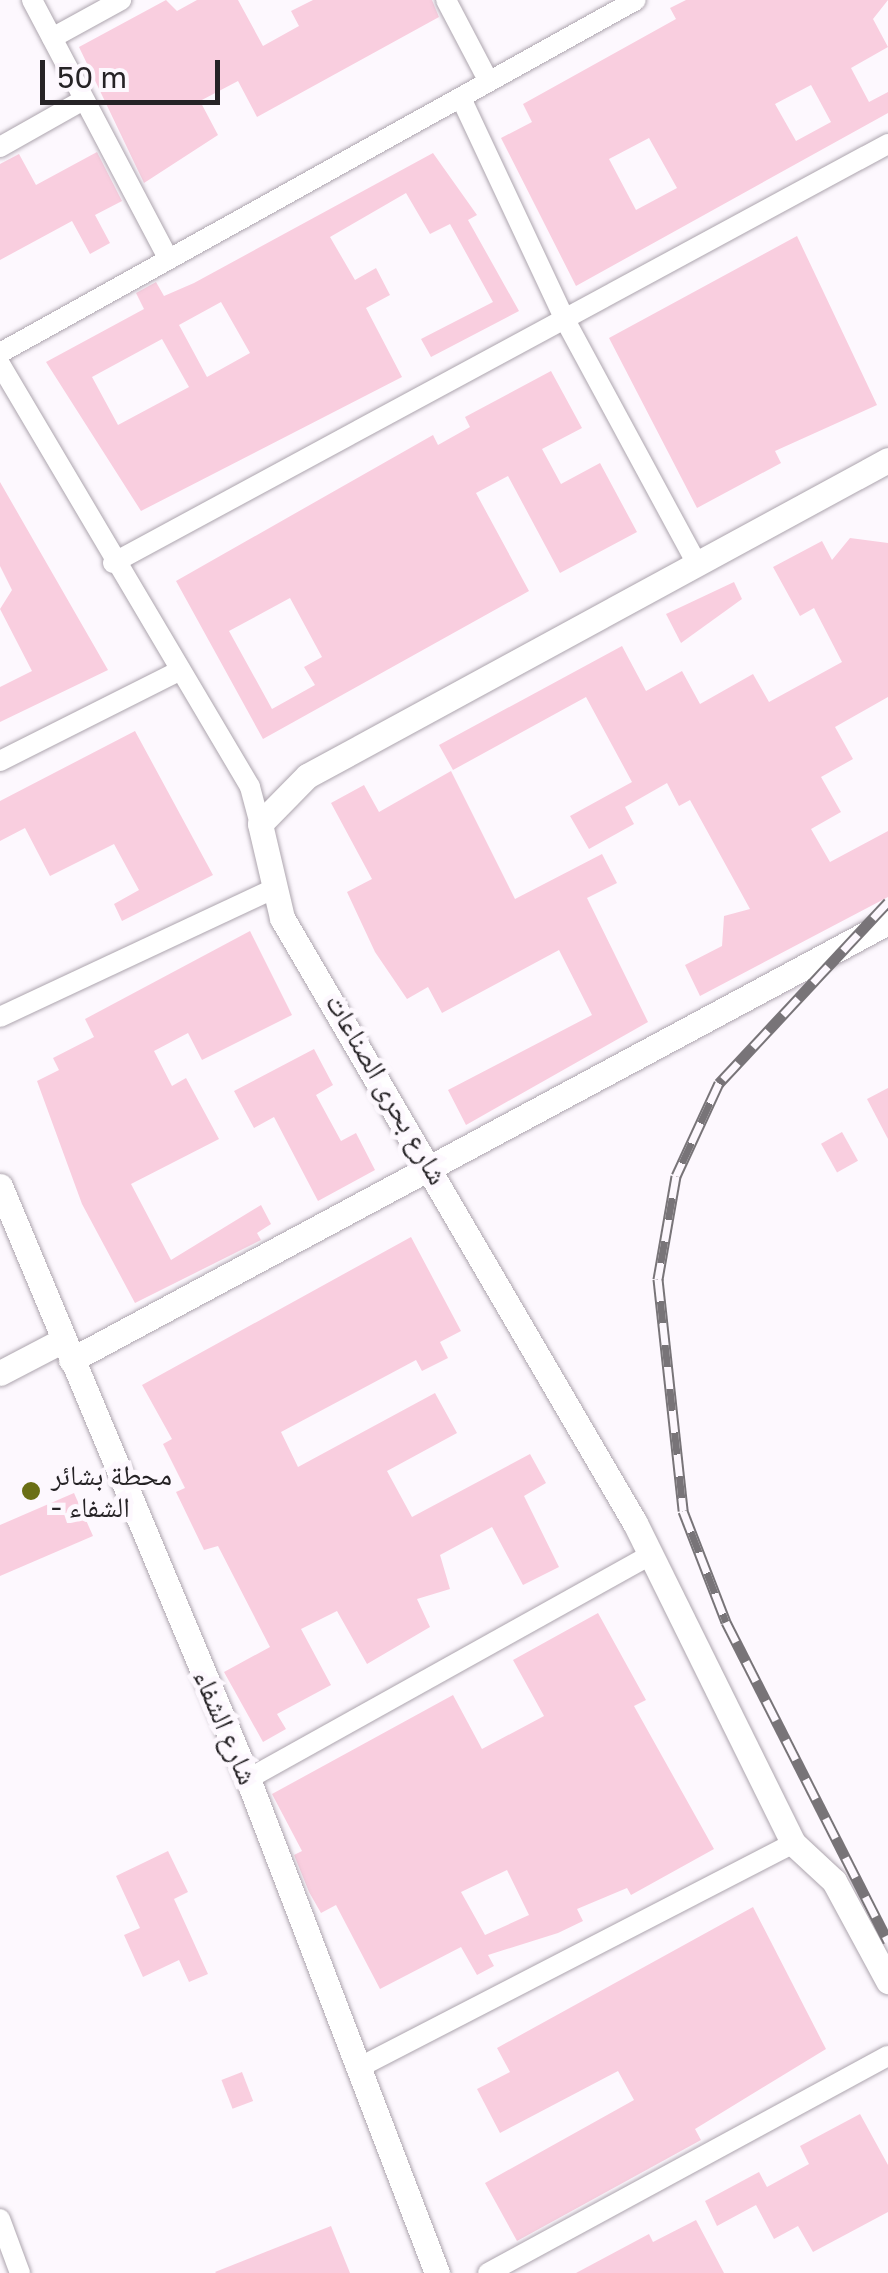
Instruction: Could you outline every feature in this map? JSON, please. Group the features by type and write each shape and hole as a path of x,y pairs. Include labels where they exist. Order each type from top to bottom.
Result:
{"street":[{"path":"32,0 80,102 168,258"},
{"path":"52,38 121,0"},
{"path":"446,0 488,80"},
{"path":"0,353 631,1"},
{"path":"461,98 564,318 697,564"},
{"path":"0,147 80,102"},
{"path":"113,563 888,144"},
{"path":"0,364 113,563 250,787 260,824 308,776 888,460"},
{"path":"0,760 179,672"},
{"name":"شارع بحرى الصناعات","path":"260,824 269,891 432,1165 635,1523 645,1558 793,1843 834,1881 888,1981"},
{"path":"0,1016 269,891"},
{"path":"0,1373 67,1350 432,1165 888,922"},
{"name":"شارع الشفاء","path":"0,1186 248,1779 437,2273"},
{"path":"248,1779 645,1558"},
{"path":"358,2068 793,1843"},
{"path":"488,2273 888,2056"},
{"path":"0,2220 20,2273"}],"building":[{"path":"166,0 177,11 197,0 238,0 263,46 299,26 291,11 313,0 432,0 439,17 257,117 238,81 200,101 218,135 144,183 79,47"},
{"path":"686,0 888,0 873,19 888,47 851,68 869,102 888,92 888,113 576,286 501,138 532,122 523,104 676,19 670,8","holes":["811,85 831,122 796,141 775,104","649,138 677,188 636,210 609,159"]},
{"path":"97,152 122,201 95,215 110,243 90,254 72,221 0,260 0,164 19,154 36,185"},
{"path":"433,153 477,215 468,220 519,311 431,357 421,339 493,302 450,224 430,234 406,193 330,237 355,280 376,268 390,295 366,308 402,377 141,511 46,362 144,309 136,293 156,282 164,296","holes":["221,302 250,353 207,377 179,325","162,339 189,387 118,425 92,377"]},
{"path":"797,236 877,405 775,451 781,463 697,508 609,338"},
{"path":"551,371 582,428 542,449 561,484 600,463 637,532 560,573 508,476 476,493 529,591 263,739 176,581 433,435 438,445 470,427 465,417","holes":["290,598 322,657 304,667 315,685 272,709 229,631"]},
{"path":"0,482 108,670 0,722 0,687 32,671 0,609 12,590 0,566"},
{"path":"850,538 888,543 888,697 835,727 853,759 821,777 841,812 811,829 830,862 888,831 888,897 700,996 685,965 722,946 724,916 750,909 690,800 679,806 667,783 625,807 634,824 589,849 570,816 632,782 586,697 453,770 439,745 622,646 646,691 682,671 700,704 753,674 769,702 842,662 814,608 800,616 773,567 822,541 832,560"},
{"path":"734,582 742,599 681,643 666,614"},
{"path":"135,731 213,875 122,921 114,904 139,890 114,844 50,876 25,828 0,841 0,801"},
{"path":"451,771 515,899 602,854 617,883 587,898 648,1022 466,1125 448,1090 592,1015 559,950 442,1013 428,987 407,999 375,952 347,892 372,879 331,803 364,785 379,812"},
{"path":"250,931 292,1015 202,1060 188,1033 154,1051 172,1086 186,1078 219,1139 131,1184 171,1260 261,1205 271,1224 257,1233 261,1240 135,1303 82,1204 37,1081 59,1070 53,1058 94,1037 85,1019"},
{"path":"314,1049 333,1085 316,1095 341,1141 356,1133 375,1170 318,1201 274,1117 254,1128 234,1091"},
{"path":"888,1088 888,1139 867,1099"},
{"path":"842,1132 858,1161 837,1172 821,1144"},
{"path":"411,1237 461,1331 440,1342 448,1358 422,1371 416,1360 281,1432 298,1467 435,1393 457,1433 387,1471 412,1517 530,1454 546,1483 524,1496 559,1567 523,1585 492,1527 440,1555 450,1589 417,1599 430,1627 367,1664 337,1611 301,1629 331,1685 277,1714 286,1729 263,1742 224,1672 270,1647 218,1546 204,1550 176,1492 185,1488 163,1444 172,1439 142,1385"},
{"path":"74,1493 93,1536 0,1576 0,1525"},
{"path":"598,1613 646,1700 634,1706 714,1849 631,1895 627,1888 577,1909 583,1921 558,1933 488,1955 494,1966 477,1975 461,1947 380,1989 336,1905 321,1913 309,1892 294,1855 302,1851 272,1794 453,1695 482,1749 544,1716 513,1660","holes":["507,1870 529,1915 485,1935 461,1892"]},
{"path":"168,1851 188,1892 174,1899 208,1974 189,1982 179,1960 143,1977 124,1935 140,1928 116,1876"},
{"path":"753,1907 826,2049 695,2129 701,2140 517,2241 485,2183 634,2100 618,2071 500,2133 477,2089 510,2072 497,2048"},
{"path":"242,2072 253,2101 233,2109 221,2080"},
{"path":"860,2114 888,2165 888,2212 813,2252 798,2226 774,2239 756,2205 717,2226 705,2201 759,2172 767,2187 809,2164 800,2146"},
{"path":"696,2220 724,2273 576,2273 649,2234 653,2242"},
{"path":"331,2226 350,2273 215,2272"}],"railway":[{"path":"888,902 719,1083 676,1176 658,1279 683,1511 726,1622 888,1941"}],"place":[{"name":"محطة بشائر - الشفاء","path":"31,1491"}]}
